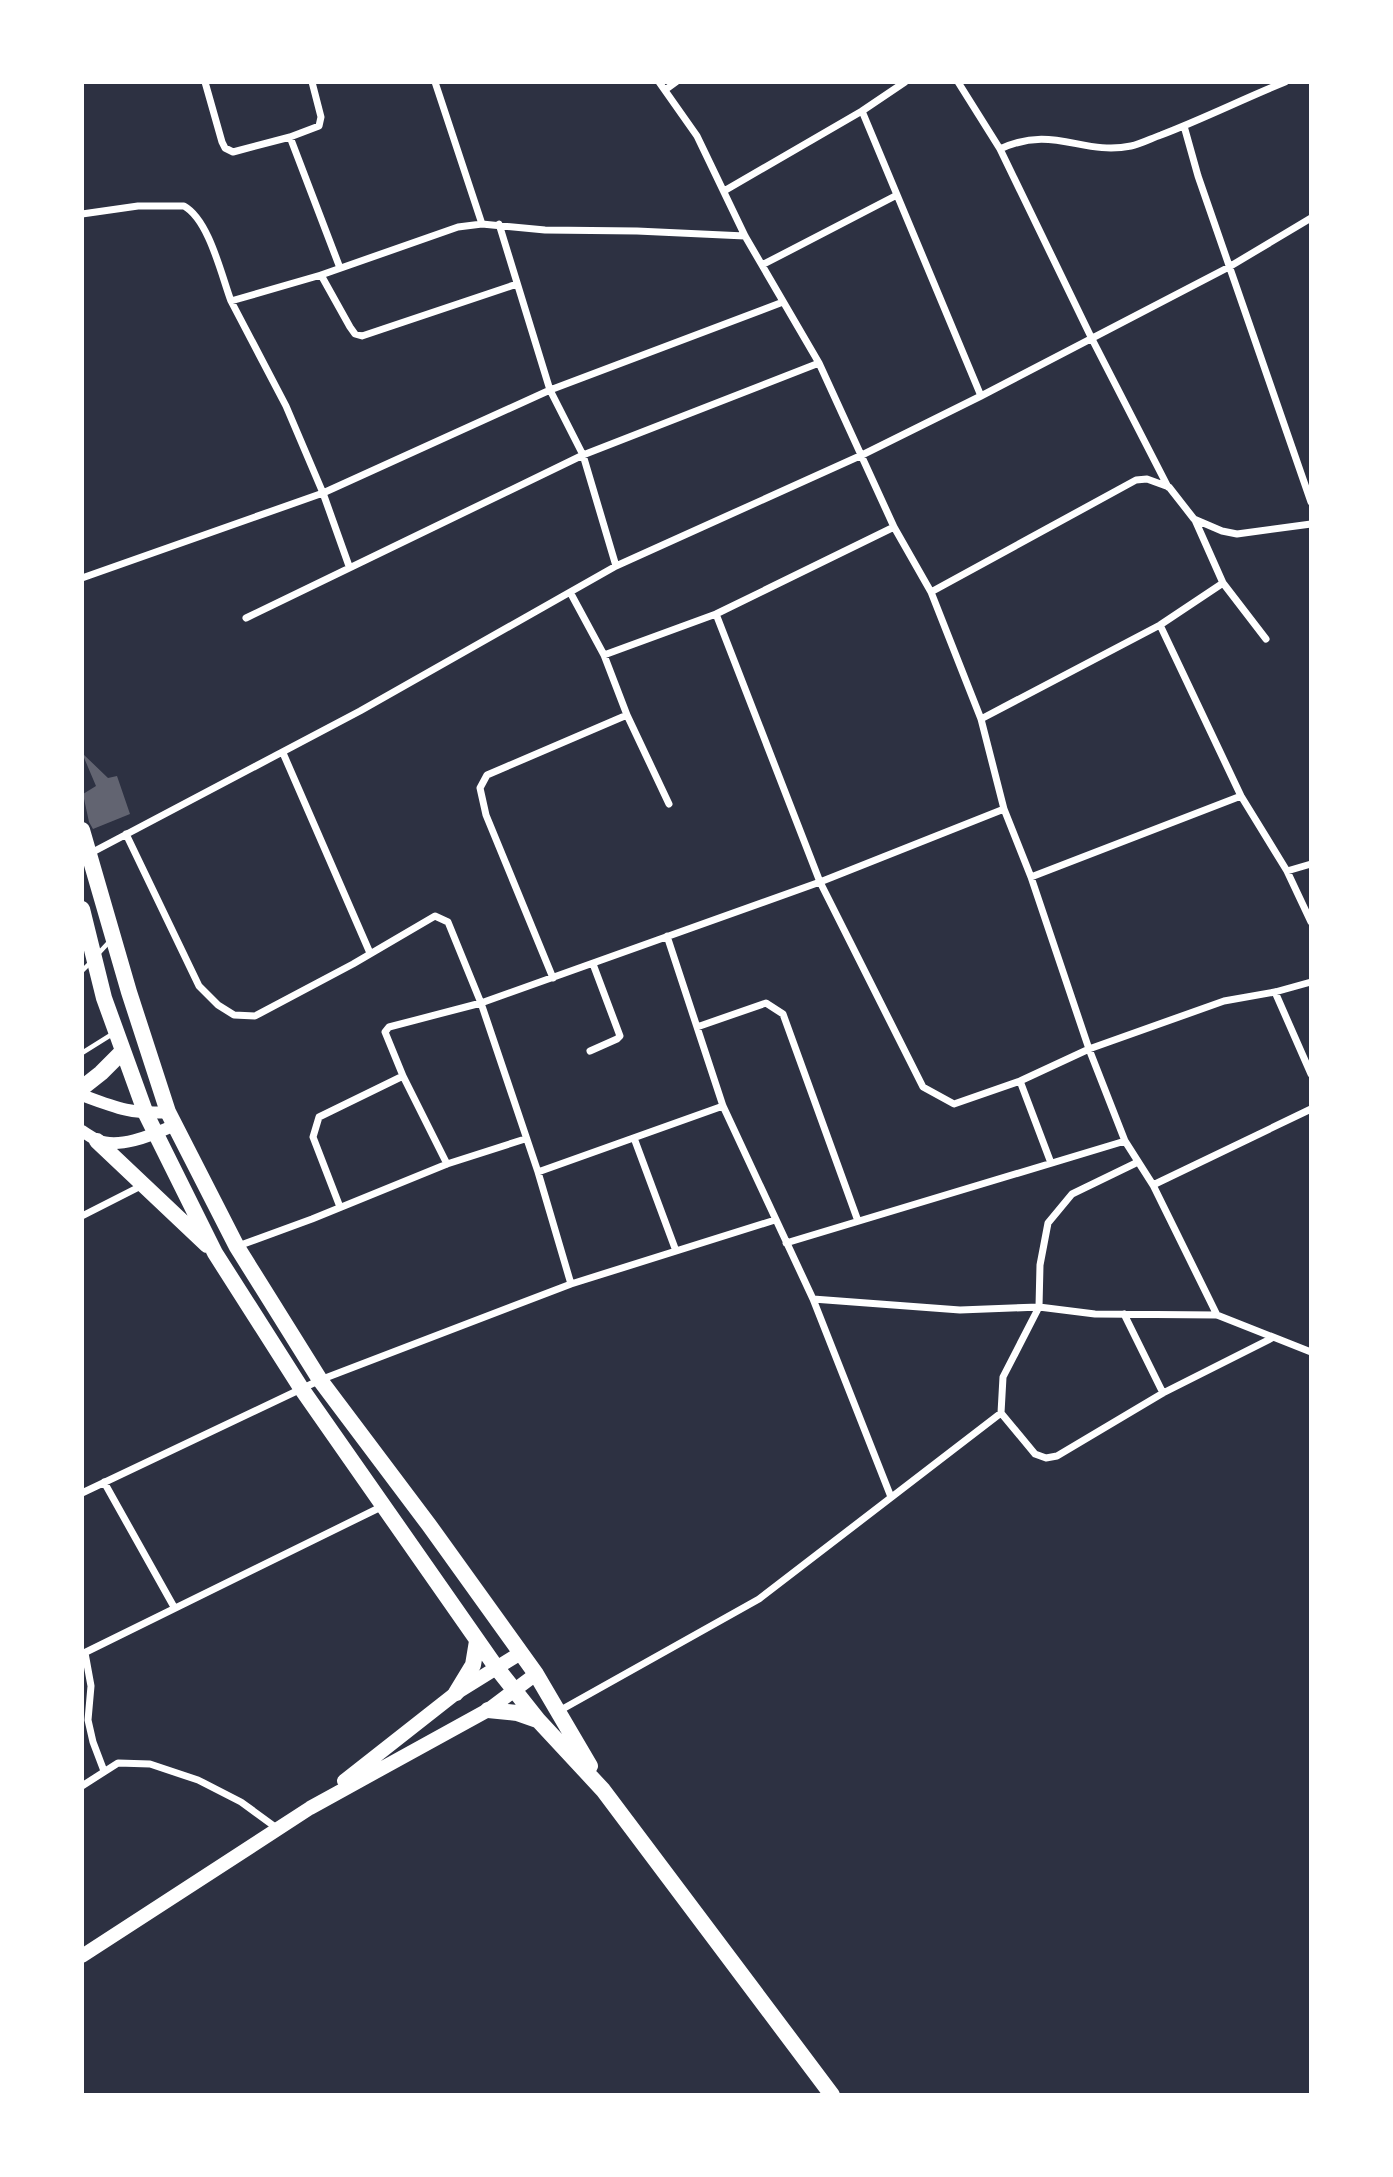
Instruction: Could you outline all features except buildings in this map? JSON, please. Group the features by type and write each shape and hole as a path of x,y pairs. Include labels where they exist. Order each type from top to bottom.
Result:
{"highway":[{"path":"82,830 85,856 172,1119 237,1247 320,1380 536,1674 603,1790"},
{"path":"82,909 104,998 146,1114 215,1253 301,1388 496,1667 538,1720 603,1790 832,2095"},
{"path":"82,1088 123,1051"},
{"path":"97,1141 215,1253"},
{"path":"456,1693 473,1665 477,1641"},
{"path":"488,1710 517,1713 538,1720"}],"main road":[{"path":"310,1808 456,1693 519,1654"},
{"path":"82,1956 310,1808 488,1710 536,1674"}],"street":[{"path":"205,82 222,142 229,152 290,137 319,126 321,122 312,82"},
{"path":"435,82 482,224"},
{"path":"659,82 697,136 745,236 819,363 894,527 931,592 981,719 1004,809 1031,877 1089,1049 1125,1141 1153,1185 1217,1315"},
{"path":"665,90 676,82"},
{"path":"724,191 862,111 905,82"},
{"path":"958,82 1000,149 1092,339 1169,487 1194,519 1223,583 1266,639"},
{"path":"1000,149 1018,140 1038,137 1090,146 1131,146 1285,82"},
{"path":"862,111 981,396"},
{"path":"1184,126 1198,176 1311,502"},
{"path":"290,137 340,268"},
{"path":"762,265 897,195"},
{"path":"82,214 138,206 184,206 201,222 231,301 286,405 323,493 349,566"},
{"path":"85,856 283,753 616,566 862,455 981,396 1229,267 1311,218"},
{"path":"499,224 550,390 583,455 616,566"},
{"path":"231,301 321,275 458,227 499,224 545,230 745,236"},
{"path":"321,275 350,327 355,334 362,336 517,284"},
{"path":"82,578 323,493 550,390 783,302"},
{"path":"246,618 583,455 819,363"},
{"path":"931,592 1136,480 1147,479 1169,487"},
{"path":"1194,519 1222,531 1237,534 1311,524"},
{"path":"604,655 716,614 894,527"},
{"path":"981,719 1160,625 1223,583"},
{"path":"570,592 604,655 627,715 669,804"},
{"path":"716,614 820,882 923,1087 954,1104 1020,1081 1089,1049 1224,1001 1311,982"},
{"path":"1160,625 1241,796 1287,871 1311,922"},
{"path":"553,978 486,815 480,788 487,775 627,715"},
{"path":"283,753 370,953"},
{"path":"1031,877 1241,796"},
{"path":"447,1164 386,1039 385,1032 389,1027 481,1003 593,964 820,882 1004,809"},
{"path":"126,834 199,986 218,1005 234,1015 255,1016 435,916 449,922 481,1003 538,1172 571,1284"},
{"path":"1287,871 1311,864"},
{"path":"667,936 723,1106 813,1299 891,1497"},
{"path":"590,1051 617,1039 620,1035 593,964"},
{"path":"1275,992 1311,1074"},
{"path":"697,1027 766,1003 783,1014 858,1222"},
{"path":"340,1207 313,1137 314,1127 319,1117 403,1076"},
{"path":"1020,1081 1051,1163"},
{"path":"82,1095 126,1111 172,1119"},
{"path":"538,1172 723,1106"},
{"path":"1153,1185 1311,1109"},
{"path":"82,1130 97,1141 113,1143 154,1134 172,1119"},
{"path":"634,1138 676,1251"},
{"path":"237,1247 447,1164 525,1139"},
{"path":"786,1243 1125,1141"},
{"path":"1138,1162 1072,1194 1048,1223 1040,1265 1039,1307 1003,1377 1001,1413 1035,1454 1046,1458 1057,1456 1163,1393 1272,1338"},
{"path":"82,1216 143,1185"},
{"path":"82,1493 320,1380 571,1284 775,1220"},
{"path":"813,1299 960,1310 1039,1307 1095,1314 1217,1315 1311,1353"},
{"path":"1124,1314 1163,1393"},
{"path":"559,1711 759,1599 1001,1413"},
{"path":"104,1482 174,1607"},
{"path":"104,1771 88,1720 91,1686 84,1654 384,1505"},
{"path":"82,1786 118,1763 150,1764 198,1780 241,1801 278,1829"}],"lane":[{"path":"82,971 113,938"},
{"path":"82,1053 116,1031"}]}
